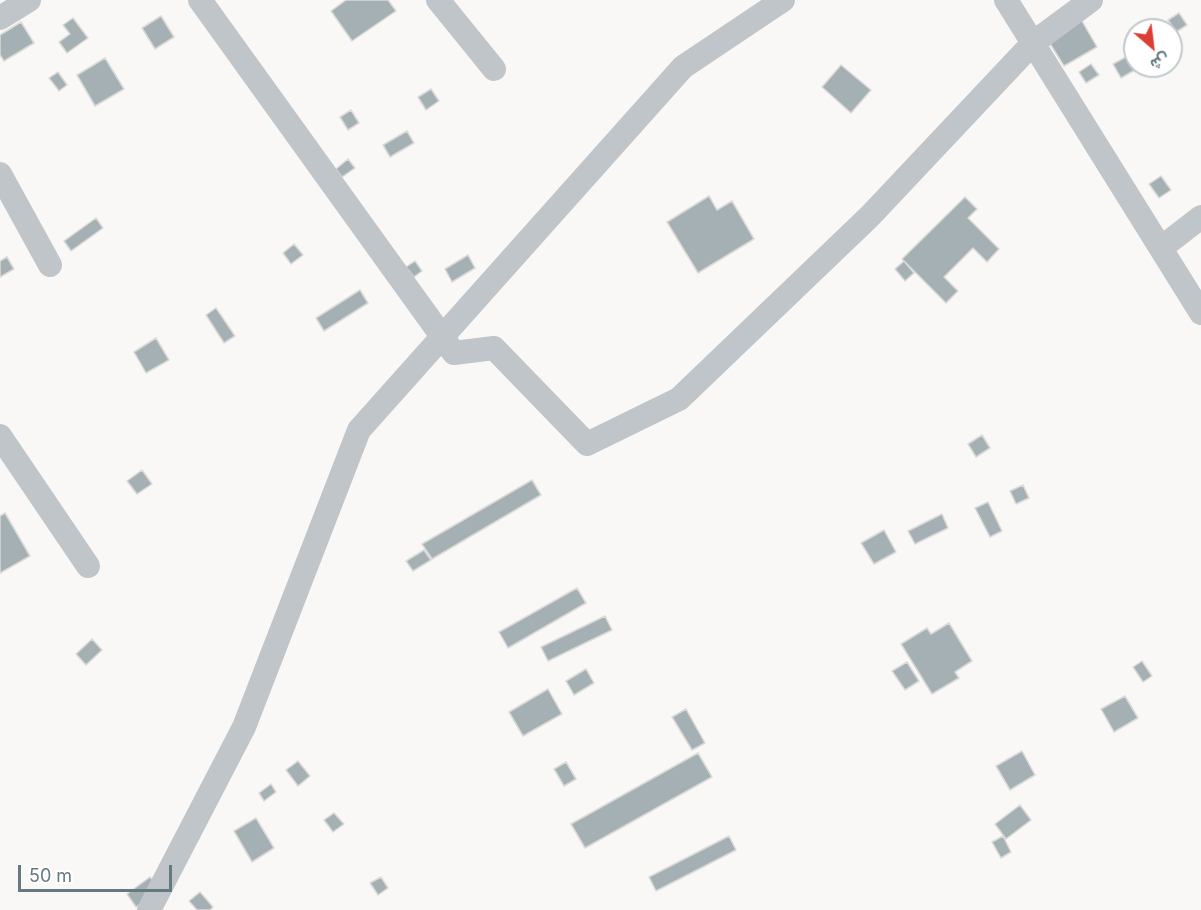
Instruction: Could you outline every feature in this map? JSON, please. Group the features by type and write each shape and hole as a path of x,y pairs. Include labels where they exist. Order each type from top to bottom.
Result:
{"street":[{"path":"0,18 29,0"},
{"path":"200,0 454,353 494,348 587,444 679,399 870,216 1033,43 1091,0"},
{"path":"438,0 494,69"},
{"path":"149,910 244,727 359,430 683,67 783,0"},
{"path":"1006,0 1201,313"},
{"path":"0,174 50,265"},
{"path":"1161,248 1201,217"},
{"path":"0,436 88,566"}],"building":[{"path":"346,0 388,0 396,11 352,41 331,11"},
{"path":"1179,13 1182,18 1171,18"},
{"path":"1078,14 1097,47 1064,66 1044,34"},
{"path":"161,16 174,37 155,49 142,28"},
{"path":"73,18 88,38 67,53 59,42 70,34 63,25"},
{"path":"21,22 34,43 4,61 0,55 0,35"},
{"path":"105,58 124,89 95,106 77,75"},
{"path":"1123,59 1123,77 1121,78 1113,64"},
{"path":"1091,64 1099,75 1086,83 1079,72"},
{"path":"841,65 871,90 851,113 822,87"},
{"path":"58,72 67,85 59,91 49,78"},
{"path":"431,89 439,101 426,110 418,97"},
{"path":"351,110 359,123 348,130 340,117"},
{"path":"407,131 414,143 390,157 383,145"},
{"path":"348,159 355,168 342,177 336,169"},
{"path":"1161,176 1171,190 1159,198 1149,184"},
{"path":"709,196 717,210 732,201 754,239 698,273 667,222"},
{"path":"965,197 977,209 968,218 999,249 987,262 973,248 944,277 958,291 946,303 902,259"},
{"path":"96,218 103,228 71,251 64,241"},
{"path":"294,244 303,255 291,264 283,253"},
{"path":"468,255 475,268 452,282 445,269"},
{"path":"7,257 14,269 0,277 0,261"},
{"path":"415,261 422,271 414,277 406,267"},
{"path":"904,261 914,273 905,281 895,269"},
{"path":"360,290 368,303 324,331 316,318"},
{"path":"216,308 235,336 224,343 206,315"},
{"path":"156,338 169,360 146,373 134,352"},
{"path":"982,435 990,448 976,457 968,444"},
{"path":"142,470 152,484 137,494 127,481"},
{"path":"532,480 541,495 432,559 422,544"},
{"path":"1023,485 1029,498 1016,504 1010,491"},
{"path":"988,502 1002,531 990,537 975,508"},
{"path":"5,513 30,556 0,573 0,516"},
{"path":"942,514 948,528 915,544 908,531"},
{"path":"884,530 896,552 874,564 861,543"},
{"path":"424,550 431,560 413,571 406,561"},
{"path":"577,588 586,603 508,648 499,632"},
{"path":"605,616 612,630 548,661 541,647"},
{"path":"949,623 972,661 955,672 959,678 932,694 901,644 927,628 931,634"},
{"path":"92,639 102,650 86,665 76,654"},
{"path":"1142,661 1152,676 1143,682 1133,667"},
{"path":"907,662 919,681 905,690 892,671"},
{"path":"586,669 594,683 574,695 566,681"},
{"path":"548,689 562,714 523,736 509,712"},
{"path":"1125,696 1138,718 1114,732 1101,709"},
{"path":"686,709 705,743 692,750 672,717"},
{"path":"1022,751 1035,775 1010,790 996,766"},
{"path":"698,753 712,777 585,848 571,824"},
{"path":"298,761 310,776 298,786 286,770"},
{"path":"566,762 576,779 564,786 554,769"},
{"path":"271,784 276,792 264,801 259,793"},
{"path":"1020,805 1031,820 1006,839 995,824"},
{"path":"334,813 344,824 333,832 324,820"},
{"path":"256,818 274,848 252,862 234,831"},
{"path":"729,836 736,850 656,891 649,877"},
{"path":"1003,836 1011,852 1001,858 992,842"},
{"path":"150,877 160,890 136,907 127,894"},
{"path":"381,877 388,888 378,895 370,883"},
{"path":"200,892 213,907 210,910 197,910 189,901"}]}
